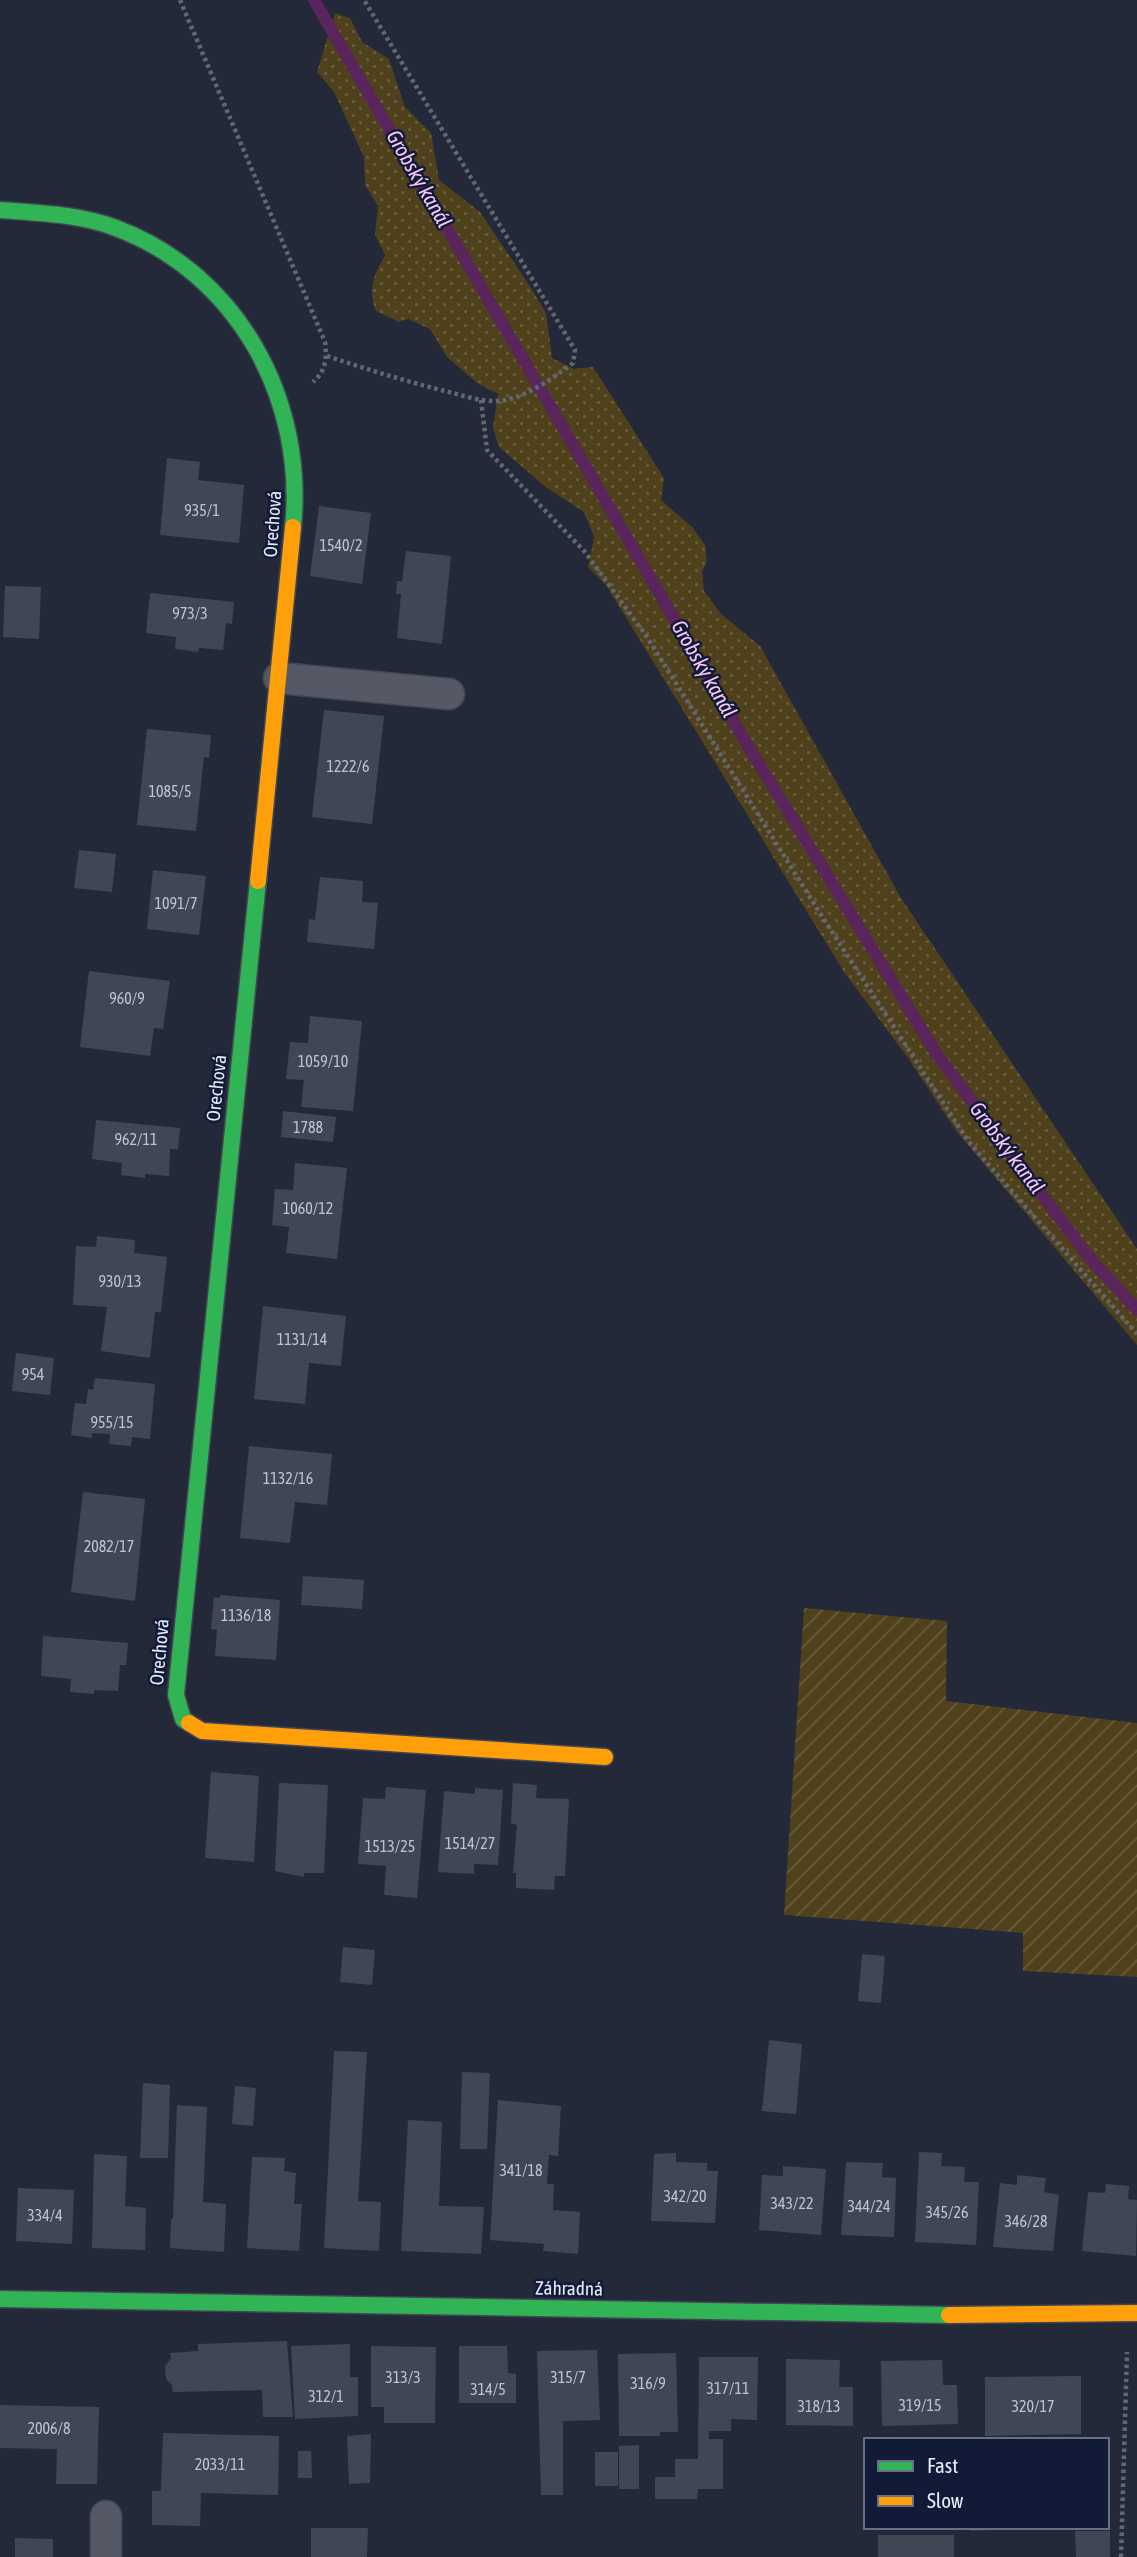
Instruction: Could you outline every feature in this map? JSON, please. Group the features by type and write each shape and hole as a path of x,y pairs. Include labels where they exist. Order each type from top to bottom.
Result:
{"street":[{"name":"Orechová","path":"0,210 77,217 129,233 188,267 228,305 261,350 281,398 295,459 296,497 279,678 176,1695 183,1719 202,1731 605,1757"},
{"path":"279,678 449,694"},
{"name":"Záhradná","path":"0,2299 988,2316 1133,2313"},
{"path":"106,2516 106,2557"}],"path":[{"path":"180,0 325,342 327,356 320,376 310,385 281,398"},
{"path":"327,356 397,379 481,400 499,401 519,396 558,373 573,362 575,350 364,0"},
{"path":"481,400 487,450 585,552 647,636 823,918 968,1141 1137,1334"},
{"path":"1121,2557 1133,2313"}],"shaded area":[{"path":"335,13 350,18 362,42 389,59 405,107 431,133 439,180 480,212 546,313 552,358 574,369 593,367 664,478 661,500 693,528 705,545 707,561 702,572 704,591 721,614 760,646 901,898 1137,1249 1137,1345 957,1132 908,1058 844,972 606,585 588,567 594,537 584,512 547,488 499,447 493,428 498,394 477,383 447,357 430,329 408,319 399,322 376,311 372,296 373,282 385,255 375,234 378,206 365,185 364,157 334,92 317,72"},
{"path":"804,1608 947,1621 946,1701 1137,1723 1137,1977 1023,1971 1023,1933 784,1915"}],"building":[{"path":"167,458 200,462 198,480 244,485 239,543 160,535"},
{"path":"319,506 371,513 362,584 310,576"},
{"path":"406,551 451,556 442,644 397,638 401,594 396,594 397,581 402,581"},
{"path":"5,586 41,587 39,639 3,637"},
{"path":"150,593 234,602 232,624 226,623 223,650 199,648 198,652 175,649 176,637 146,633"},
{"path":"324,710 384,716 372,824 312,817"},
{"path":"147,729 211,735 209,758 204,757 196,831 137,825"},
{"path":"79,850 116,854 112,892 74,888"},
{"path":"153,870 206,876 199,935 147,929"},
{"path":"320,877 363,881 362,902 378,903 374,949 307,942 309,919 315,920"},
{"path":"89,971 170,981 163,1029 154,1028 150,1056 80,1047"},
{"path":"310,1016 362,1021 353,1111 301,1107 304,1080 286,1079 290,1042 308,1043"},
{"path":"283,1111 336,1117 333,1142 281,1137"},
{"path":"96,1120 180,1128 178,1149 170,1149 169,1176 145,1174 145,1178 121,1175 122,1163 92,1159"},
{"path":"295,1163 347,1168 337,1259 286,1253 289,1227 272,1225 275,1189 293,1190"},
{"path":"97,1236 135,1240 134,1253 167,1257 161,1312 155,1312 150,1358 101,1351 107,1307 73,1305 76,1246 96,1247"},
{"path":"263,1306 346,1316 341,1366 309,1363 305,1404 254,1399"},
{"path":"16,1353 54,1358 50,1395 12,1391"},
{"path":"95,1378 155,1384 150,1439 132,1437 131,1446 109,1444 110,1434 92,1433 92,1438 71,1435 75,1403 86,1404 88,1389 93,1390"},
{"path":"249,1446 332,1454 327,1505 295,1502 290,1543 240,1538"},
{"path":"83,1492 145,1499 135,1601 71,1592"},
{"path":"303,1576 364,1580 362,1609 301,1605"},
{"path":"220,1595 280,1600 276,1660 215,1656 217,1630 211,1629 214,1597 220,1598"},
{"path":"43,1636 128,1643 126,1665 120,1665 118,1691 94,1690 94,1694 70,1692 71,1679 41,1676"},
{"path":"211,1772 259,1776 254,1862 205,1858"},
{"path":"279,1783 328,1785 324,1873 304,1873 304,1877 275,1871"},
{"path":"513,1783 537,1785 536,1798 569,1799 565,1876 555,1876 554,1890 516,1888 516,1873 513,1873 517,1825 511,1823"},
{"path":"386,1787 426,1790 417,1898 384,1895 386,1866 358,1864 363,1798 385,1799"},
{"path":"475,1788 503,1790 498,1865 474,1864 474,1874 438,1872 444,1791 475,1794"},
{"path":"343,1947 375,1950 372,1985 340,1982"},
{"path":"862,1954 885,1956 881,2003 858,2001"},
{"path":"769,2040 802,2044 796,2114 762,2111"},
{"path":"334,2051 367,2052 358,2201 381,2202 379,2251 324,2248"},
{"path":"462,2072 490,2073 487,2149 460,2149"},
{"path":"143,2083 170,2085 168,2158 140,2158"},
{"path":"235,2086 256,2088 253,2126 232,2124"},
{"path":"498,2100 561,2106 558,2156 549,2155 547,2184 554,2184 553,2210 580,2212 578,2254 543,2251 544,2244 490,2240"},
{"path":"177,2105 207,2107 203,2202 226,2204 224,2252 170,2248"},
{"path":"408,2120 442,2122 439,2206 484,2207 481,2254 401,2251"},
{"path":"919,2152 942,2153 941,2166 965,2167 964,2182 979,2182 976,2245 915,2242"},
{"path":"676,2153 676,2162 707,2163 707,2171 718,2171 715,2223 651,2221 654,2154"},
{"path":"94,2154 127,2156 125,2206 146,2208 145,2250 92,2248"},
{"path":"252,2157 285,2158 284,2171 296,2173 294,2204 302,2204 299,2251 247,2248"},
{"path":"846,2162 883,2163 882,2177 896,2178 894,2237 841,2235"},
{"path":"783,2166 826,2169 821,2235 759,2230 762,2175 783,2176"},
{"path":"1017,2175 1046,2178 1044,2192 1059,2195 1053,2251 993,2247 1000,2183 1017,2185"},
{"path":"1106,2184 1129,2186 1128,2199 1137,2200 1136,2256 1082,2251 1088,2192 1105,2193"},
{"path":"18,2188 74,2190 72,2244 16,2241"},
{"path":"287,2341 293,2417 263,2417 262,2390 173,2392 172,2385 166,2379 165,2366 171,2359 170,2353 198,2351 198,2344"},
{"path":"350,2344 350,2377 358,2377 358,2416 295,2419 291,2346"},
{"path":"371,2346 436,2347 435,2423 384,2423 384,2407 371,2407"},
{"path":"459,2346 507,2346 508,2373 516,2374 516,2403 459,2403"},
{"path":"597,2350 600,2420 563,2421 563,2495 541,2495 537,2351"},
{"path":"676,2353 678,2432 660,2432 660,2436 619,2436 618,2354"},
{"path":"699,2357 758,2357 757,2420 731,2419 731,2431 709,2431 709,2439 723,2439 723,2489 698,2489 697,2499 655,2499 655,2477 675,2477 675,2459 698,2459"},
{"path":"786,2359 840,2360 839,2387 853,2387 853,2426 786,2425"},
{"path":"942,2360 943,2385 957,2385 958,2424 882,2426 881,2361"},
{"path":"1081,2376 1081,2434 985,2436 985,2377"},
{"path":"0,2405 99,2407 97,2484 56,2484 57,2449 0,2448"},
{"path":"163,2433 279,2436 278,2495 201,2493 200,2526 152,2525 152,2491 161,2491"},
{"path":"371,2434 370,2483 349,2484 347,2436"},
{"path":"639,2445 639,2489 619,2489 619,2446"},
{"path":"298,2451 311,2451 312,2478 298,2478"},
{"path":"595,2452 618,2452 618,2486 595,2486"},
{"path":"311,2528 368,2528 367,2557 311,2557"},
{"path":"970,2529 1012,2529 970,2531"},
{"path":"1075,2531 1110,2531 1110,2557 1076,2557"},
{"path":"878,2535 954,2535 954,2557 878,2557"},
{"path":"15,2538 53,2539 53,2557 15,2557"}],"waterway":[{"name":"Grobský kanál","path":"314,0 754,756 938,1056 1088,1256 1137,1310"}],"traffic: fast":[{"path":"0,210 73,217 116,228 159,249 197,276 229,309 255,347 275,389 288,433 294,480 293,527"},
{"path":"189,1723 183,1719 176,1695 258,881"},
{"path":"0,2299 949,2315"}],"traffic: slow":[{"path":"258,881 293,527"},
{"path":"189,1723 202,1731 605,1757"},
{"path":"949,2315 1137,2313"}]}
